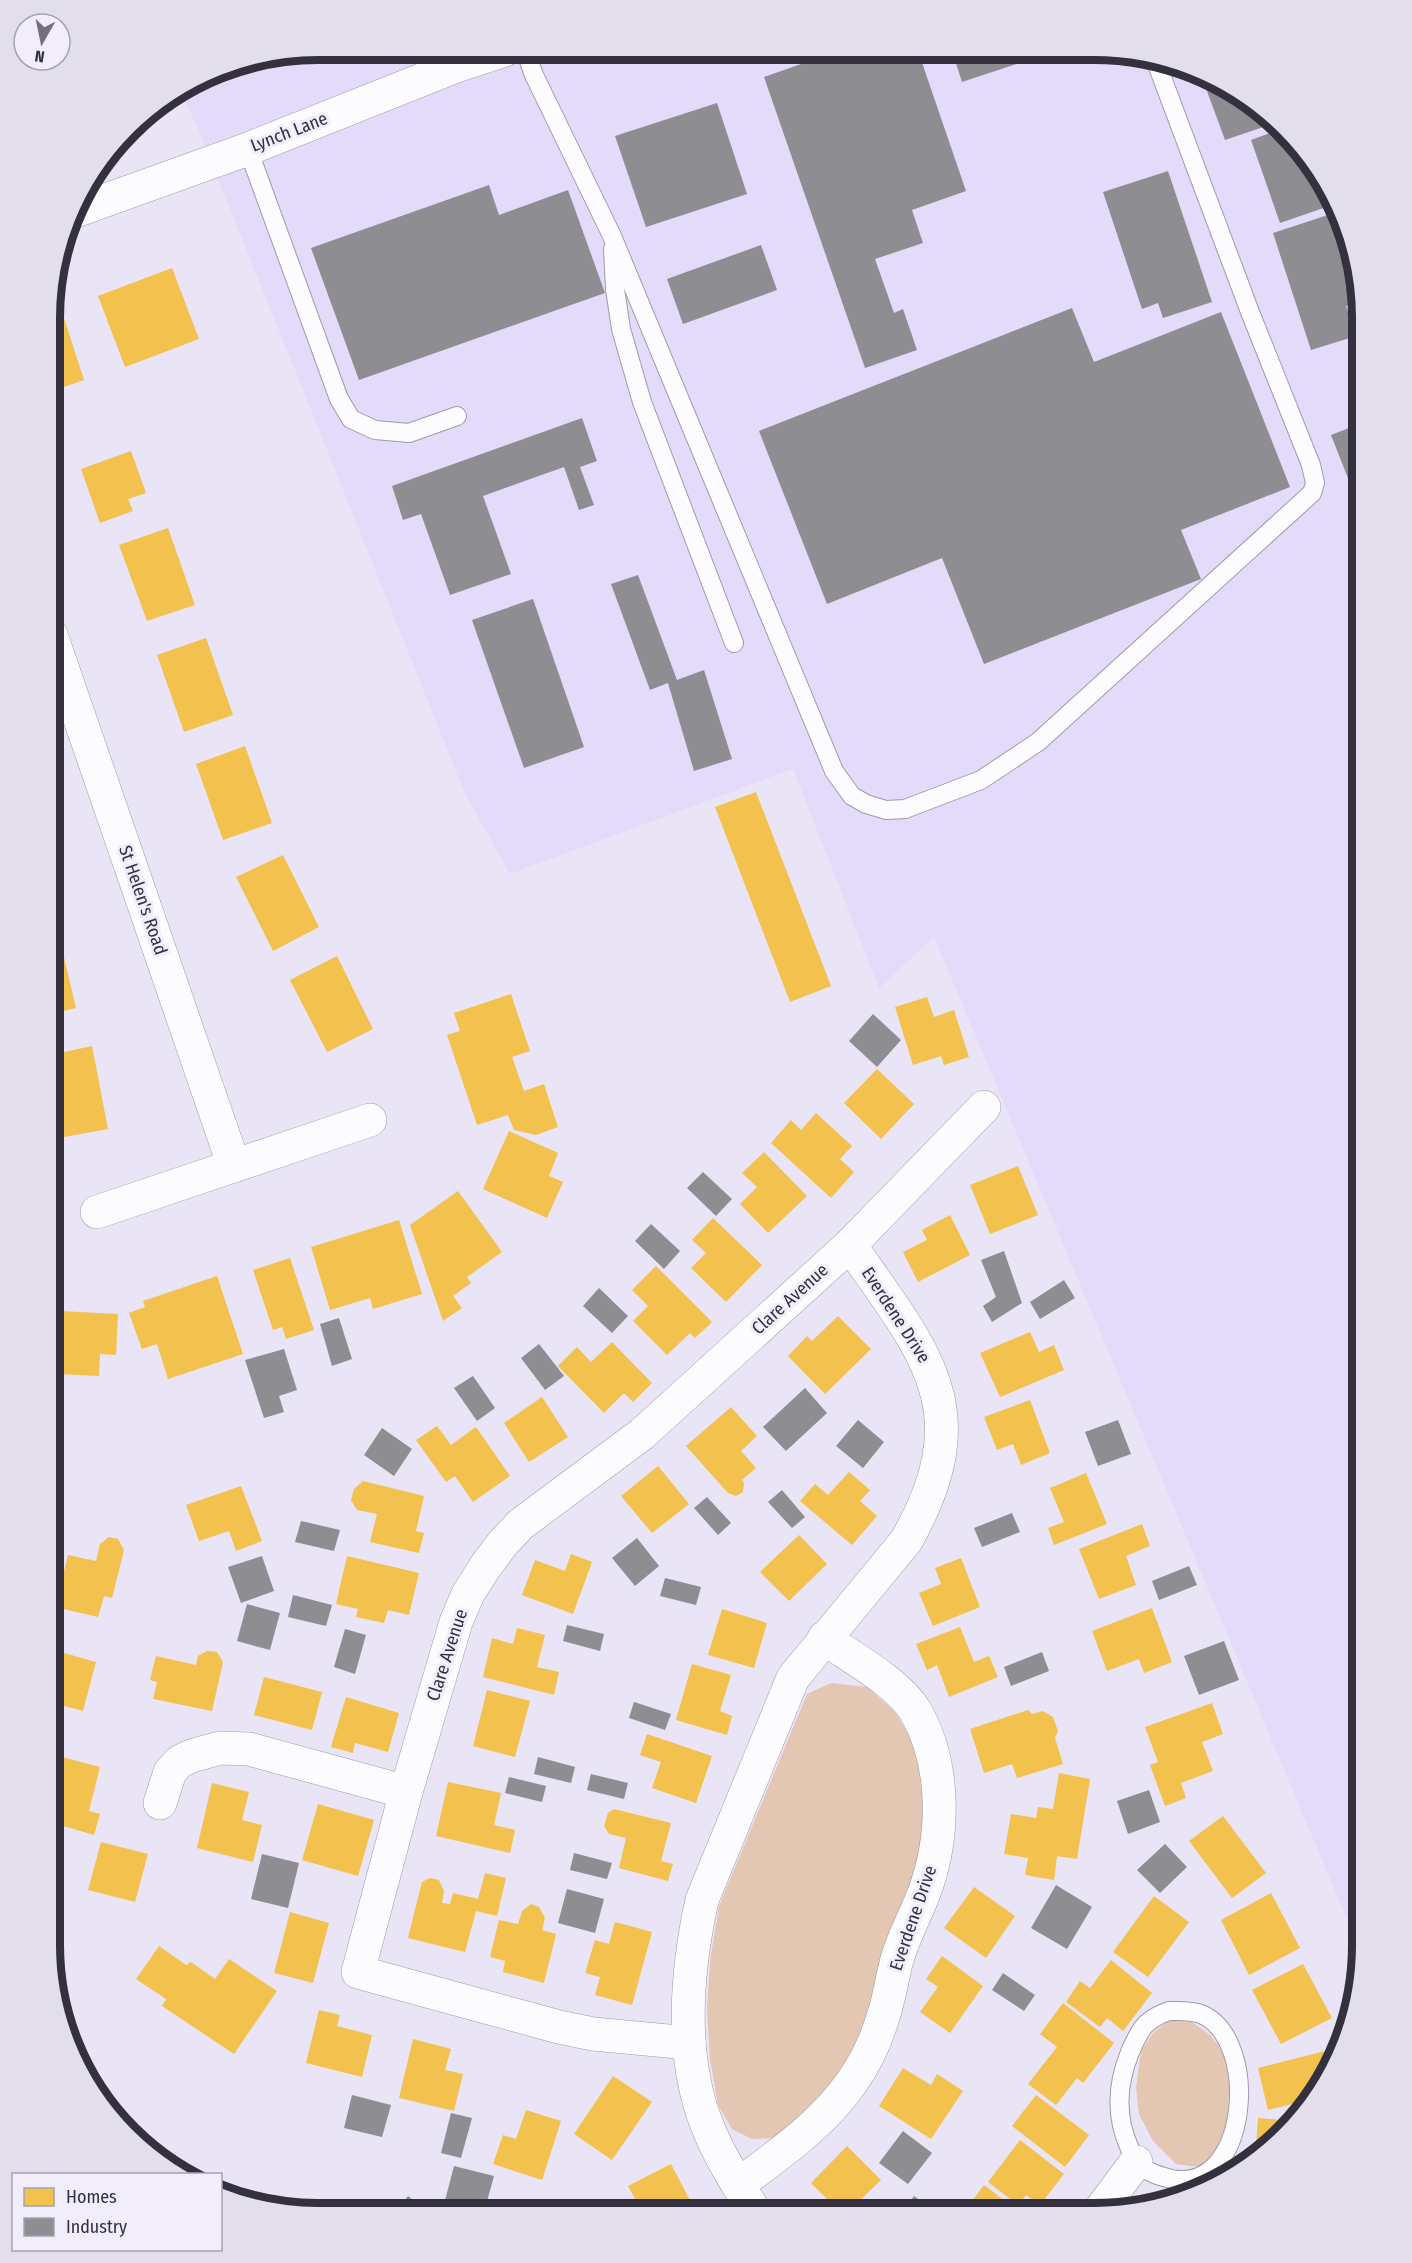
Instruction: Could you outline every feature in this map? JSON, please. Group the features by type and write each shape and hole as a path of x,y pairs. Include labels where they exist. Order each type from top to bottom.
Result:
{"street":[{"name":"Lynch Lane","path":"85,208 248,149 451,60"},
{"name":"St Helen's Road","path":"60,661 234,1166"},
{"name":"Clare Avenue","path":"689,2043 593,2034 559,2027 358,1972 406,1792 456,1622 468,1594 503,1543 521,1524 642,1434 850,1245 984,1107"},
{"path":"97,1212 370,1120"},
{"name":"Everdene Drive","path":"750,2203 707,2126 692,2073 688,2002 702,1900 793,1678 906,1541 921,1516 930,1491 942,1441 942,1417 930,1367 917,1342 850,1245"},
{"name":"Everdene Drive","path":"738,2185 795,2143 833,2107 866,2061 884,2016 898,1957 924,1893 937,1846 938,1798 935,1771 931,1750 915,1710 889,1684 824,1638"},
{"path":"160,1803 170,1772 179,1762 191,1756 220,1748 249,1749 406,1792"},
{"path":"1106,2202 1136,2162"}],"lane":[{"path":"529,60 612,236 834,771 852,796 866,804 886,810 905,809 981,780 1038,742 1312,493 1315,483 1311,465 1250,312 1159,69"},
{"path":"248,149 339,399 351,419 375,430 409,433 456,416"},
{"path":"612,236 615,289 621,329 642,402 734,643"},
{"path":"1169,2011 1186,2011 1202,2015 1217,2026 1234,2058 1238,2076 1234,2137 1208,2174 1196,2180 1160,2177 1148,2172 1136,2162 1124,2137 1119,2100 1124,2066 1133,2045 1143,2026 1155,2017 1169,2011"}],"shaded area":[{"path":"318,60 1094,60 1127,62 1160,69 1192,80 1223,95 1251,113 1288,148 1317,189 1332,220 1343,252 1350,285 1352,318 1352,1931 934,937 879,988 793,769 510,874 466,796 196,124 183,99 235,74 285,62"},
{"path":"831,1683 867,1687 895,1712 912,1740 920,1768 923,1803 922,1837 916,1870 897,1915 871,2012 858,2046 830,2089 794,2129 774,2138 752,2139 732,2129 718,2105 710,2059 707,2010 710,1961 719,1906 807,1694"},
{"path":"1170,2020 1192,2022 1210,2035 1223,2051 1230,2074 1227,2127 1217,2151 1198,2167 1176,2164 1153,2141 1139,2114 1136,2088 1141,2051 1153,2033"}],"building: Homes":[{"path":"172,268 199,339 125,367 98,296"},
{"path":"63,315 84,380 60,388 60,318"},
{"path":"131,451 146,493 128,499 133,511 100,523 81,469"},
{"path":"168,528 195,605 147,621 119,545"},
{"path":"206,638 233,715 184,732 157,655"},
{"path":"245,746 272,823 223,840 196,764"},
{"path":"756,792 831,986 790,1002 715,807"},
{"path":"283,855 319,927 273,951 236,877"},
{"path":"60,940 76,1008 60,1012"},
{"path":"337,956 373,1029 327,1052 290,980"},
{"path":"511,994 530,1051 512,1057 524,1091 544,1084 558,1127 536,1135 514,1130 508,1115 477,1125 447,1035 460,1031 454,1013"},
{"path":"927,997 934,1017 954,1010 969,1057 944,1065 941,1056 913,1065 895,1007"},
{"path":"92,1046 108,1129 60,1138 60,1053"},
{"path":"877,1069 914,1104 881,1139 844,1103"},
{"path":"816,1113 852,1146 840,1159 854,1172 831,1198 771,1143 791,1120 801,1130"},
{"path":"509,1131 558,1153 549,1176 563,1182 547,1218 483,1189"},
{"path":"764,1152 807,1196 768,1233 740,1204 757,1187 742,1173"},
{"path":"1018,1166 1038,1215 990,1234 970,1185"},
{"path":"458,1191 502,1252 467,1277 471,1283 453,1296 462,1308 443,1321 410,1225"},
{"path":"950,1215 970,1255 918,1282 903,1252 927,1240 922,1230"},
{"path":"713,1218 762,1265 726,1302 691,1268 706,1253 692,1240"},
{"path":"399,1220 422,1294 373,1309 370,1298 330,1310 311,1247"},
{"path":"290,1258 314,1330 286,1339 282,1327 273,1330 253,1270"},
{"path":"656,1266 712,1322 695,1338 690,1333 667,1355 633,1321 648,1306 632,1290"},
{"path":"217,1276 243,1354 168,1379 157,1344 142,1349 129,1313 145,1307 143,1301"},
{"path":"60,1311 118,1314 116,1355 100,1354 99,1376 60,1374"},
{"path":"838,1316 871,1349 825,1394 788,1356 807,1336 812,1341"},
{"path":"1030,1332 1039,1352 1054,1345 1064,1370 1000,1397 980,1353"},
{"path":"612,1342 652,1383 633,1402 624,1393 604,1413 558,1366 577,1347 591,1362"},
{"path":"542,1397 568,1437 529,1462 504,1423"},
{"path":"1030,1400 1050,1453 1021,1465 1013,1444 997,1450 984,1417"},
{"path":"731,1407 757,1436 741,1451 756,1468 742,1480 743,1492 736,1496 728,1493 686,1446"},
{"path":"437,1426 451,1445 476,1427 510,1476 473,1502 455,1476 446,1482 416,1440"},
{"path":"658,1466 689,1504 652,1533 621,1496"},
{"path":"849,1472 870,1490 860,1501 877,1516 852,1545 800,1501 815,1484 828,1495"},
{"path":"1086,1473 1107,1524 1054,1545 1048,1528 1064,1522 1050,1488"},
{"path":"363,1481 424,1496 416,1531 424,1533 419,1553 370,1542 377,1514 357,1510 351,1500 354,1489"},
{"path":"241,1486 262,1541 236,1551 229,1531 199,1541 186,1505"},
{"path":"1142,1524 1150,1546 1126,1556 1136,1585 1099,1599 1079,1549"},
{"path":"799,1535 827,1564 789,1601 760,1572"},
{"path":"109,1537 118,1539 124,1550 112,1598 104,1596 98,1617 60,1608 60,1587 68,1555 96,1561 100,1544"},
{"path":"571,1554 592,1562 573,1614 522,1595 535,1560 565,1571"},
{"path":"347,1556 419,1573 409,1615 388,1610 384,1623 356,1617 358,1609 336,1604"},
{"path":"961,1558 980,1607 933,1626 919,1593 941,1584 935,1568"},
{"path":"1152,1608 1172,1662 1144,1673 1139,1659 1107,1671 1092,1631"},
{"path":"722,1609 767,1623 754,1668 708,1655"},
{"path":"960,1627 974,1662 989,1656 998,1677 949,1697 937,1665 927,1670 916,1644"},
{"path":"517,1628 545,1635 537,1667 559,1672 554,1695 483,1677 492,1638 513,1644"},
{"path":"207,1651 217,1652 223,1662 212,1711 153,1699 157,1682 150,1680 156,1656 196,1665 198,1656"},
{"path":"60,1652 96,1662 83,1711 60,1705"},
{"path":"692,1664 731,1675 720,1711 732,1716 727,1735 676,1720"},
{"path":"264,1677 322,1692 312,1730 254,1715"},
{"path":"487,1690 530,1701 515,1757 473,1746"},
{"path":"346,1697 399,1713 388,1752 355,1743 353,1753 331,1747"},
{"path":"1212,1703 1223,1734 1202,1742 1213,1771 1181,1783 1186,1798 1165,1806 1150,1765 1158,1762 1145,1727"},
{"path":"1028,1710 1032,1714 1043,1711 1053,1717 1058,1731 1055,1738 1063,1764 1017,1778 1012,1764 984,1773 970,1729"},
{"path":"647,1734 712,1756 696,1803 652,1788 661,1762 640,1755"},
{"path":"62,1757 100,1767 89,1811 100,1814 94,1835 60,1825"},
{"path":"1059,1773 1090,1779 1077,1859 1057,1856 1054,1880 1025,1875 1028,1858 1004,1854 1011,1814 1036,1818 1038,1807 1053,1809"},
{"path":"448,1782 501,1793 494,1825 515,1830 510,1853 436,1836"},
{"path":"212,1783 249,1792 242,1820 262,1825 253,1862 197,1848"},
{"path":"318,1804 374,1820 358,1876 302,1860"},
{"path":"614,1809 671,1823 661,1861 673,1864 668,1881 619,1868 626,1838 609,1834 604,1826 608,1813"},
{"path":"1223,1816 1266,1873 1232,1898 1189,1841"},
{"path":"101,1842 148,1854 135,1902 88,1890"},
{"path":"485,1873 506,1878 497,1916 476,1911 465,1952 408,1938 422,1882 430,1878 439,1880 444,1891 442,1903 450,1904 453,1893 478,1899"},
{"path":"974,1887 1015,1916 986,1958 944,1928"},
{"path":"1271,1893 1300,1948 1249,1975 1221,1920"},
{"path":"1154,1896 1189,1922 1148,1977 1113,1952"},
{"path":"531,1904 539,1907 545,1918 542,1930 556,1934 544,1983 503,1972 505,1961 490,1957 499,1920 518,1924 522,1911"},
{"path":"290,1912 329,1923 313,1983 274,1973"},
{"path":"615,1922 652,1932 632,2005 595,1995 600,1977 585,1973 595,1940 609,1944"},
{"path":"159,1946 186,1965 191,1962 215,1979 229,1959 277,1991 234,2054 162,2006 166,1999 136,1979"},
{"path":"942,1956 983,1986 950,2033 920,2012 938,1987 926,1979"},
{"path":"1111,1960 1152,1993 1123,2031 1107,2018 1100,2027 1066,2002 1080,1981 1090,1988"},
{"path":"1303,1964 1332,2018 1281,2044 1252,1990"},
{"path":"1063,2003 1114,2043 1083,2083 1077,2078 1056,2105 1028,2084 1057,2047 1040,2034"},
{"path":"319,2010 340,2015 337,2026 372,2035 362,2077 306,2063"},
{"path":"413,2039 451,2049 445,2070 463,2074 454,2111 399,2098"},
{"path":"1325,2051 1326,2056 1299,2102 1268,2110 1258,2068"},
{"path":"903,2068 931,2085 937,2074 963,2091 931,2139 879,2106"},
{"path":"613,2076 652,2102 612,2160 574,2134"},
{"path":"1036,2095 1089,2135 1065,2167 1012,2126"},
{"path":"526,2110 561,2121 542,2180 493,2164 503,2135 516,2139"},
{"path":"1258,2118 1283,2120 1264,2139 1256,2146"},
{"path":"1020,2140 1064,2174 1042,2203 1037,2203 1026,2195 1020,2203 1015,2203 988,2182"},
{"path":"847,2146 881,2180 857,2203 831,2203 811,2183"},
{"path":"671,2164 691,2203 637,2203 628,2186"},
{"path":"984,2185 1007,2203 970,2203"}],"building: Industry":[{"path":"812,60 921,60 966,191 912,210 923,243 875,259 894,313 903,309 917,350 865,368 764,77"},
{"path":"955,60 1029,60 962,82"},
{"path":"1205,86 1251,113 1266,126 1225,140"},
{"path":"717,103 747,194 646,227 615,136"},
{"path":"1272,132 1299,161 1326,207 1280,223 1251,140"},
{"path":"1168,171 1212,302 1163,318 1158,303 1142,309 1103,192"},
{"path":"489,185 499,215 568,190 605,293 359,380 311,248"},
{"path":"1330,214 1347,268 1351,304 1346,306 1352,324 1352,337 1311,350 1273,233"},
{"path":"761,245 777,290 683,324 667,279"},
{"path":"1072,308 1094,362 1221,312 1290,487 1181,530 1201,579 984,664 942,558 827,604 759,431"},
{"path":"582,418 597,461 580,467 594,505 579,510 564,467 483,496 511,574 450,595 421,514 403,520 392,486"},
{"path":"1352,427 1352,489 1331,435"},
{"path":"638,575 677,680 704,670 732,759 694,771 668,683 650,690 611,584"},
{"path":"533,599 584,747 524,768 472,620"},
{"path":"873,1014 901,1040 877,1067 849,1041"},
{"path":"703,1172 732,1199 716,1216 687,1188"},
{"path":"651,1224 680,1251 664,1269 635,1241"},
{"path":"1004,1251 1022,1303 992,1322 983,1306 996,1297 981,1260"},
{"path":"1064,1280 1075,1298 1040,1319 1030,1302"},
{"path":"599,1288 628,1316 612,1333 583,1306"},
{"path":"339,1318 352,1359 332,1366 320,1324"},
{"path":"539,1344 564,1376 545,1390 521,1358"},
{"path":"284,1349 297,1390 279,1396 284,1412 264,1418 245,1360"},
{"path":"473,1376 495,1408 477,1421 454,1388"},
{"path":"805,1388 827,1413 786,1451 763,1427"},
{"path":"858,1420 884,1442 863,1468 836,1446"},
{"path":"1118,1420 1131,1454 1098,1466 1085,1432"},
{"path":"382,1428 412,1449 394,1476 364,1455"},
{"path":"782,1490 805,1517 792,1528 768,1502"},
{"path":"707,1497 731,1523 718,1535 694,1508"},
{"path":"1012,1513 1020,1532 982,1547 974,1528"},
{"path":"301,1521 340,1530 334,1551 295,1542"},
{"path":"637,1538 659,1566 635,1586 612,1558"},
{"path":"262,1556 274,1591 241,1603 228,1567"},
{"path":"1189,1566 1197,1585 1159,1600 1152,1581"},
{"path":"665,1578 701,1587 696,1605 660,1596"},
{"path":"293,1595 332,1605 326,1626 288,1617"},
{"path":"247,1604 280,1613 270,1650 237,1641"},
{"path":"567,1625 604,1634 600,1651 563,1641"},
{"path":"345,1629 366,1635 355,1674 334,1667"},
{"path":"1224,1641 1239,1680 1199,1695 1184,1656"},
{"path":"1042,1652 1049,1671 1011,1686 1004,1667"},
{"path":"634,1702 671,1714 665,1730 629,1718"},
{"path":"538,1757 575,1767 571,1783 534,1774"},
{"path":"591,1774 628,1783 624,1799 587,1790"},
{"path":"509,1777 546,1786 542,1802 505,1793"},
{"path":"1149,1790 1160,1822 1128,1834 1117,1801"},
{"path":"1165,1844 1187,1867 1160,1893 1137,1870"},
{"path":"574,1853 612,1863 607,1879 570,1870"},
{"path":"262,1854 299,1863 288,1908 251,1899"},
{"path":"1056,1885 1092,1907 1067,1949 1031,1928"},
{"path":"567,1889 604,1899 595,1933 558,1923"},
{"path":"1003,1973 1035,1995 1024,2011 992,1990"},
{"path":"352,2095 391,2105 382,2137 344,2128"},
{"path":"451,2113 472,2118 461,2158 441,2153"},
{"path":"903,2131 932,2153 908,2184 879,2163"},
{"path":"454,2166 494,2176 486,2203 444,2203"},
{"path":"408,2196 417,2203 403,2203"},
{"path":"914,2196 924,2203 909,2203"}]}
